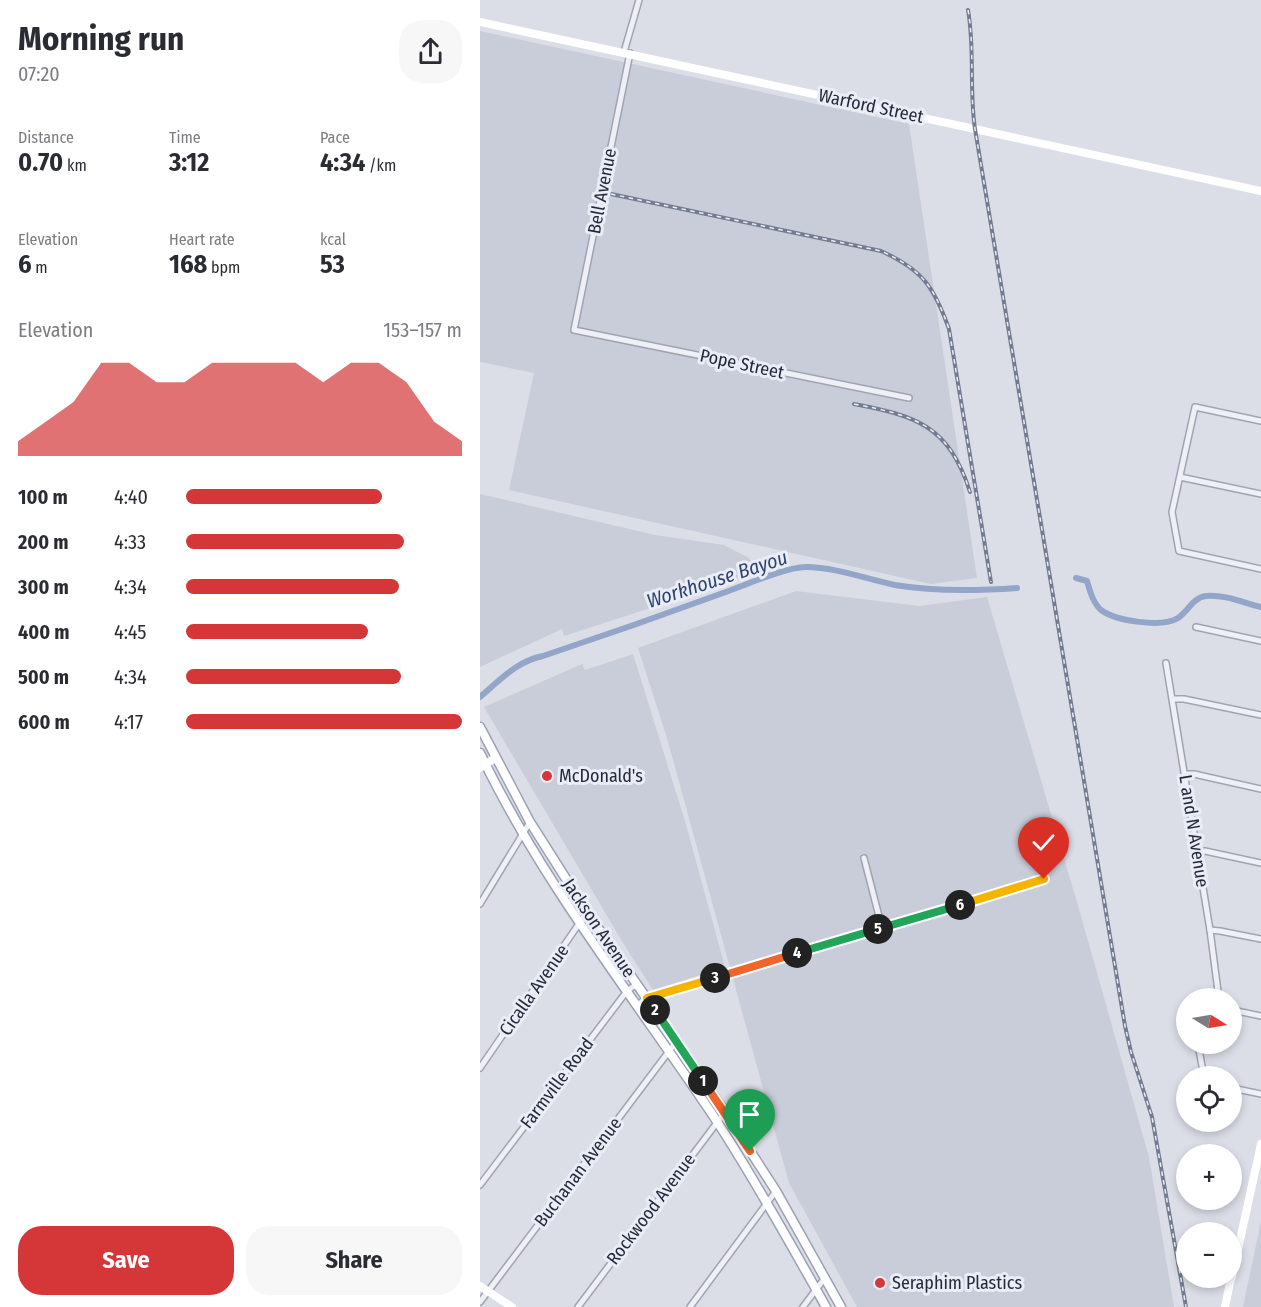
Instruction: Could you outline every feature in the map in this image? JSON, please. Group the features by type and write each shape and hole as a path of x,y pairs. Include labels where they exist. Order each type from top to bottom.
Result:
{"main road":[{"name":"Warford Street","path":"480,22 1261,191"},
{"name":"Jackson Avenue","path":"480,727 530,822 587,912 725,1112 776,1191 841,1307"},
{"name":"Jackson Avenue","path":"480,753 482,766 522,834 580,923 717,1122 768,1202 826,1307"},
{"path":"482,766 495,758"},
{"path":"1242,1235 1258,1173 1261,1144"},
{"path":"480,1286 512,1307"},
{"path":"1225,1307 1229,1288"}],"street":[{"name":"Bell Avenue","path":"574,330 639,0"},
{"name":"Pope Street","path":"574,330 909,398"},
{"path":"1261,421 1195,407 1172,512 1179,551 1261,568"},
{"path":"1180,477 1261,494"},
{"path":"1196,627 1261,641"},
{"name":"L and N Avenue","path":"1166,663 1218,988"},
{"path":"1173,699 1184,699 1261,715"},
{"path":"1185,774 1261,789"},
{"path":"480,904 530,822"},
{"path":"1197,852 1205,851 1261,863"},
{"path":"864,858 882,928"},
{"path":"637,1005 647,998 1044,879"},
{"name":"Cicalla Avenue","path":"480,1068 587,912"},
{"path":"1210,930 1261,939"},
{"name":"Farmville Road","path":"480,1185 627,991 637,984"},
{"path":"1242,1012 1261,1016"},
{"name":"Buchanan Avenue","path":"480,1302 676,1042"},
{"path":"1242,1090 1261,1094"},
{"name":"Rockwood Avenue","path":"578,1307 725,1112"},
{"path":"690,1307 776,1191"},
{"path":"803,1307 824,1279"}],"shaded area":[{"path":"480,31 909,124 977,578 931,584 509,490 534,373 480,362"},
{"path":"480,494 655,535 724,545 749,558 758,573 564,636 562,629 480,667"},
{"path":"796,591 919,606 987,597 1149,1157 1174,1307 857,1307 789,1183 667,738 638,648"},
{"path":"633,654 685,821 725,967 653,990 484,707 582,664 585,670"},
{"path":"1261,1221 1261,1307 1243,1307"}],"waterway":[{"name":"Workhouse Bayou","path":"480,697 509,672 534,658 787,570 806,567 828,569 895,585 926,589 1017,588"},
{"name":"Workhouse Bayou","path":"1076,578 1087,581 1094,600 1101,610 1117,617 1139,622 1171,621 1182,615 1198,599 1206,596 1227,598 1261,607"}],"railway":[{"path":"968,10 975,129 1125,1026 1152,1117 1186,1307"},
{"path":"611,194 881,251 907,265 925,281 938,302 949,329 991,582"},
{"path":"854,404 896,414 928,428 941,438 952,452 970,492"}],"place":[{"name":"McDonald's","path":"547,776"},
{"name":"Seraphim Plastics","path":"880,1283"}],"route":[{"path":"750,1151 647,998 1044,879"}]}
